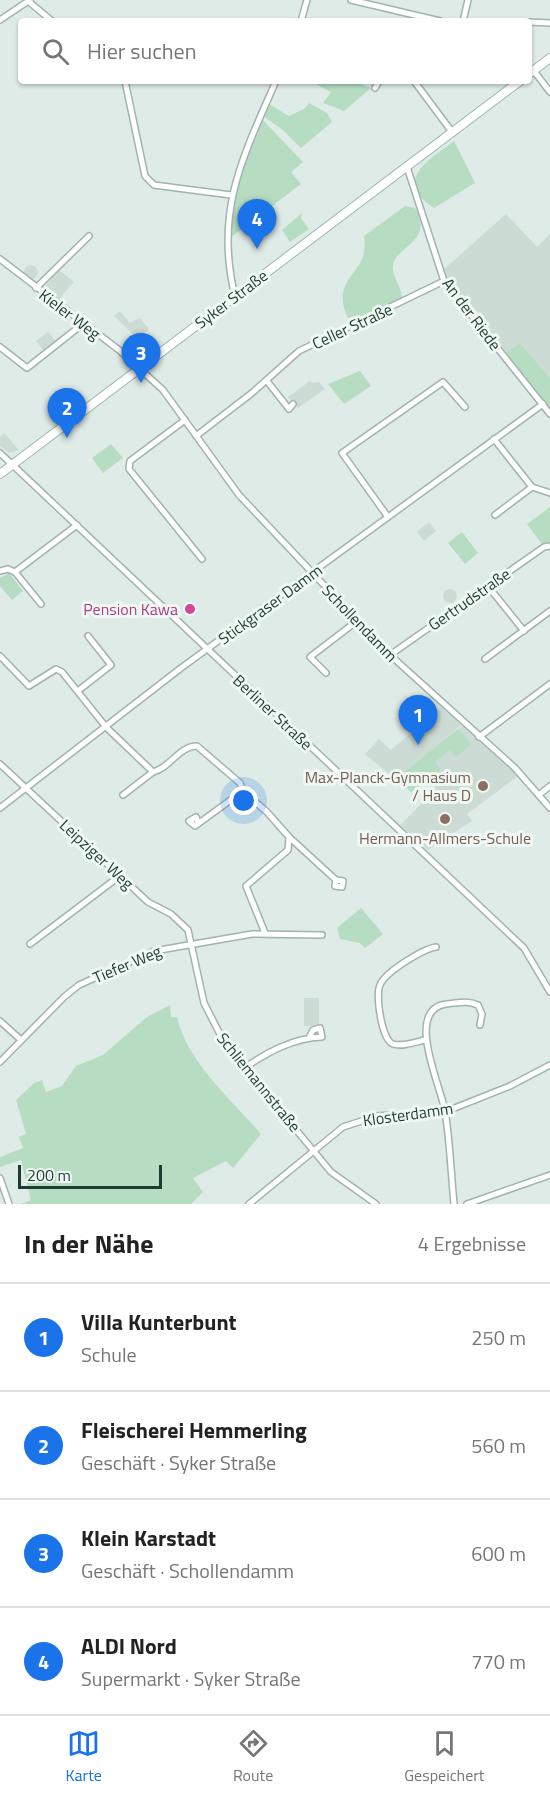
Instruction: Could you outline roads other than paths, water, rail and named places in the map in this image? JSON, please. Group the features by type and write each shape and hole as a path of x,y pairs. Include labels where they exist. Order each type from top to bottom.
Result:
{"main road":[{"path":"532,71 550,58"},
{"name":"Syker Straße","path":"0,474 516,84"}],"street":[{"path":"302,18 307,0"},
{"path":"351,0 427,18"},
{"path":"464,18 468,0"},
{"path":"0,20 29,1 49,18"},
{"path":"408,18 410,14"},
{"path":"532,22 550,23"},
{"path":"532,73 550,92"},
{"path":"126,84 145,176 154,185 231,195"},
{"path":"235,296 227,227 231,195 237,173 275,84"},
{"path":"375,88 377,84"},
{"path":"416,84 452,132"},
{"name":"An der Riede","path":"407,167 444,281 550,414"},
{"path":"36,288 89,236"},
{"name":"Kieler Weg","path":"0,260 140,368"},
{"name":"Celler Straße","path":"196,436 267,381 299,351 444,281"},
{"path":"0,346 27,368 84,323"},
{"name":"Schollendamm","path":"140,368 163,390 233,489 311,573 390,655 540,794 550,808"},
{"path":"267,381 289,409 293,404"},
{"path":"388,517 342,453 443,381 465,407"},
{"name":"Stickgraser Damm","path":"0,808 207,650 543,404"},
{"path":"185,420 130,461 129,469 202,560"},
{"path":"494,439 532,487 550,493"},
{"name":"Berliner Straße","path":"0,453 524,948 550,992"},
{"path":"495,515 532,487"},
{"path":"15,572 77,525"},
{"name":"Gertrudstraße","path":"390,655 487,585 544,547 550,546"},
{"path":"0,571 8,569 15,572 40,604"},
{"path":"487,585 524,631"},
{"path":"485,659 550,611"},
{"path":"326,673 310,657 357,621"},
{"path":"79,690 111,665 88,636"},
{"path":"0,656 29,686 56,669 62,672 79,690 106,727 153,772"},
{"path":"479,737 550,684"},
{"path":"123,795 153,772 159,771 186,749 197,746 240,783 243,791 336,880"},
{"name":"Leipziger Weg","path":"0,764 148,902 180,921 188,930 192,942"},
{"path":"540,794 550,786"},
{"path":"198,822 243,791"},
{"path":"288,850 289,837"},
{"path":"265,933 246,886 288,850 301,848"},
{"path":"30,944 121,875"},
{"name":"Tiefer Weg","path":"0,1062 64,997 89,980 154,951 192,942 265,933 322,935"},
{"name":"Schliemannstraße","path":"192,942 204,1003 213,1023 244,1068 340,1179 376,1204"},
{"path":"425,1040 400,1045 391,1044 384,1037 378,992 384,979 425,949 436,947"},
{"path":"454,1204 445,1111 425,1040 431,1011 438,1005 470,1001 478,1005 482,1014 480,1025"},
{"path":"0,1021 21,1040"},
{"path":"244,1068 277,1048 309,1038"},
{"name":"Klosterdamm","path":"249,1204 313,1149 343,1127 364,1118 445,1111 510,1086 550,1065"},
{"path":"467,1204 550,1175"},
{"path":"0,1178 9,1204"}],"place":[{"name":"ALDI Nord","path":"257,249"},
{"name":"Klein Karstadt","path":"141,383"},
{"name":"Fleischerei Hemmerling","path":"67,438"},
{"name":"Pension Kawa","path":"190,609"},
{"name":"Villa Kunterbunt","path":"418,745"},
{"name":"Max-Planck-Gymnasium / Haus D","path":"483,786"},
{"name":"Hermann-Allmers-Schule","path":"445,819"}]}
